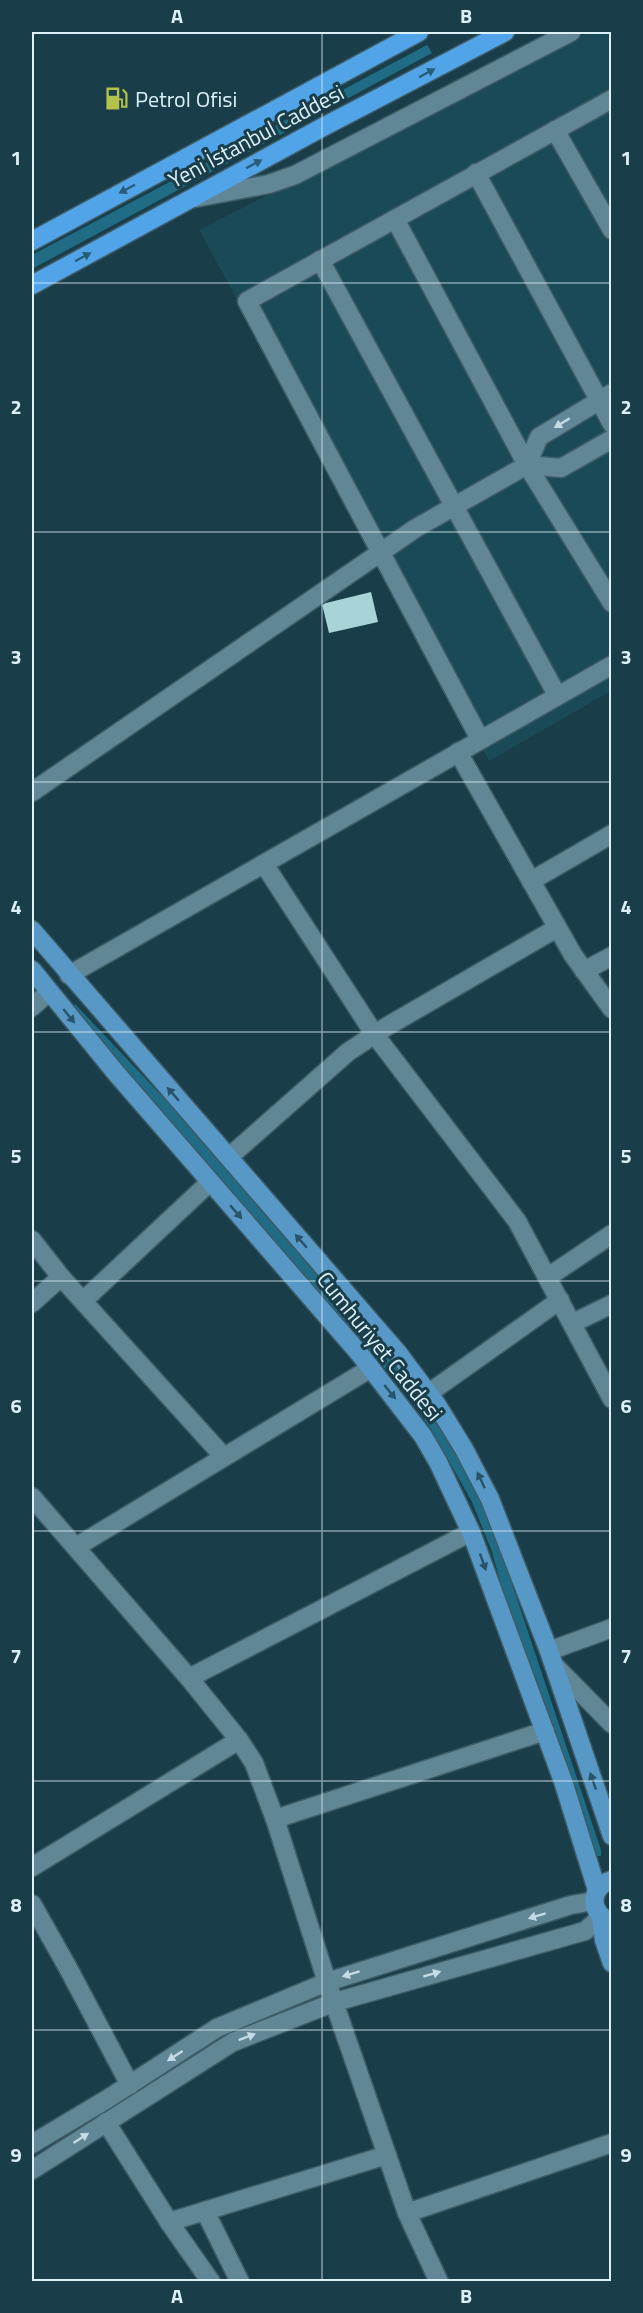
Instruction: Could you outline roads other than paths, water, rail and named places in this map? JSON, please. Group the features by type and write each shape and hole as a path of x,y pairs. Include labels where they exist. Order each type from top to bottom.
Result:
{"highway":[{"name":"Yeni İstanbul Caddesi","path":"32,238 419,32"},
{"name":"Yeni İstanbul Caddesi","path":"32,285 190,198 505,32"}],"main road":[{"name":"Cumhuriyet Caddesi","path":"32,930 398,1353 429,1393 464,1449 486,1490 552,1658 612,1836"},
{"name":"Cumhuriyet Caddesi","path":"32,970 116,1074 371,1368 423,1436 471,1532 563,1781 603,1902 604,1940 612,1963"},
{"path":"49,992 69,975"}],"street":[{"path":"190,198 242,190 295,175 571,32"},
{"path":"480,739 247,301 612,99"},
{"path":"555,130 612,230"},
{"path":"476,173 605,397 612,424"},
{"path":"395,219 528,465 612,603"},
{"path":"320,260 557,695"},
{"path":"528,465 538,437 605,397"},
{"path":"32,792 416,528 528,465 561,468 612,439"},
{"path":"69,975 612,664"},
{"path":"458,752 557,928 584,971 612,1009"},
{"path":"531,881 612,834"},
{"path":"264,864 375,1035 518,1221 612,1399"},
{"path":"229,1157 348,1052 557,928"},
{"path":"584,971 612,956"},
{"path":"32,1007 49,992"},
{"path":"83,1301 210,1182"},
{"path":"548,1277 612,1234"},
{"path":"32,1240 61,1277 224,1457"},
{"path":"32,1303 61,1277"},
{"path":"429,1393 560,1300"},
{"path":"573,1323 612,1304"},
{"path":"75,1547 371,1368"},
{"path":"32,1497 189,1678 239,1740 254,1763 275,1819 327,1982 406,2213 435,2281"},
{"path":"189,1678 471,1532"},
{"path":"612,1628 552,1658 612,1724"},
{"path":"275,1819 545,1731"},
{"path":"32,1867 239,1740"},
{"path":"32,2144 130,2085 217,2028 327,1982 571,1905 603,1902"},
{"path":"32,2170 233,2042 335,2002 585,1931 603,1902"},
{"path":"32,1905 130,2085"},
{"path":"106,2122 169,2223 211,2282"},
{"path":"406,2213 612,2143"},
{"path":"169,2223 387,2155"},
{"path":"206,2211 240,2282"}],"place":[{"name":"Petrol Ofisi","path":"117,99"}]}
